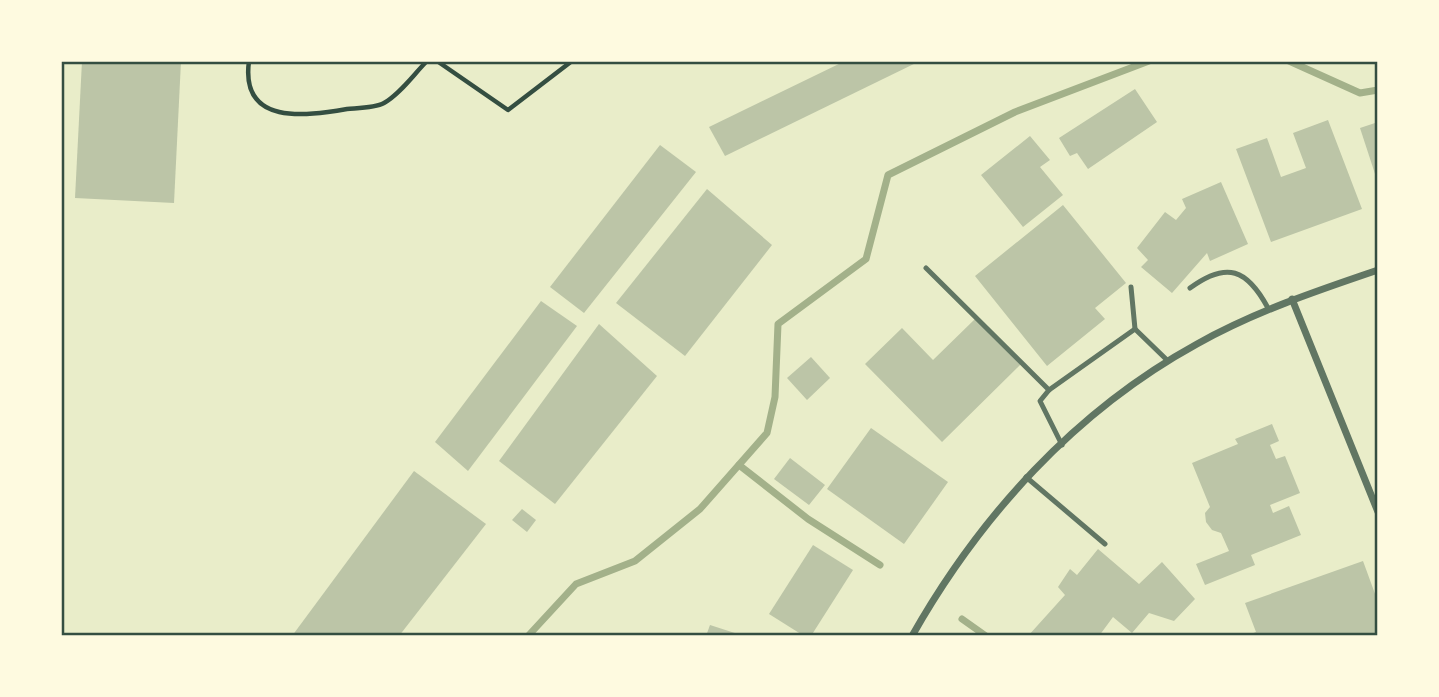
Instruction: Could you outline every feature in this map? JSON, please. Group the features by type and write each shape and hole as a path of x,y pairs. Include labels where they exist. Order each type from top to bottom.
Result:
{"street":[{"path":"912,636 939,589 980,530 1026,477 1108,403 1168,361 1268,308 1378,270"},
{"path":"1292,299 1378,512"}],"lane":[{"path":"926,268 1049,390"},
{"path":"1190,288 1210,273 1228,271 1244,275 1260,292 1268,308"},
{"path":"1131,287 1135,329 1168,361"},
{"path":"1062,445 1040,401 1049,390 1135,329"},
{"path":"1026,477 1105,544"}],"path":[{"path":"249,61 255,98 271,111 292,116 384,103 428,61"},
{"path":"437,61 508,110 572,61"}],"building":[{"path":"82,61 181,61 174,203 75,198"},
{"path":"845,61 920,61 725,156 709,127"},
{"path":"1135,89 1157,122 1088,169 1077,153 1070,156 1059,138"},
{"path":"1328,120 1362,209 1271,242 1236,149 1267,138 1281,177 1306,168 1293,133"},
{"path":"1378,122 1378,180 1377,180 1360,128"},
{"path":"1030,136 1050,160 1040,167 1063,195 1023,227 981,175"},
{"path":"660,145 696,172 584,313 550,287"},
{"path":"1221,182 1248,244 1210,261 1207,253 1172,293 1141,267 1148,260 1137,248 1165,212 1176,220 1186,208 1182,199"},
{"path":"707,189 772,245 685,356 616,303"},
{"path":"1063,205 1126,283 1095,308 1105,319 1047,366 975,276"},
{"path":"541,301 577,326 468,471 435,442"},
{"path":"975,319 1021,364 942,442 865,364 902,328 933,360"},
{"path":"599,324 657,376 555,504 499,461"},
{"path":"811,357 830,378 807,400 787,378"},
{"path":"1272,424 1279,441 1270,445 1276,459 1285,456 1300,493 1270,505 1273,513 1289,506 1301,535 1251,555 1255,565 1205,585 1196,564 1229,551 1221,533 1212,530 1206,522 1205,513 1210,507 1192,463 1238,444 1235,439"},
{"path":"871,428 948,482 904,544 827,489"},
{"path":"790,458 825,485 809,505 774,479"},
{"path":"414,471 486,524 399,636 292,636"},
{"path":"522,509 536,520 527,532 512,520"},
{"path":"813,545 853,570 811,636 804,636 769,614"},
{"path":"1098,549 1139,584 1162,562 1195,599 1174,621 1149,613 1132,633 1113,617 1099,636 1028,636 1065,595 1058,587 1070,569 1077,575"},
{"path":"1363,561 1378,602 1378,636 1245,636 1256,632 1245,603"},
{"path":"710,625 741,635 741,636 706,636"}],"waterway":[{"path":"528,636 576,584 635,561 700,509 767,433 775,397 778,324 866,259 888,175 1015,112 1149,61"},
{"path":"1289,61 1360,93 1378,90"},
{"path":"739,465 808,519 880,565"},
{"path":"962,619 986,636"}]}
